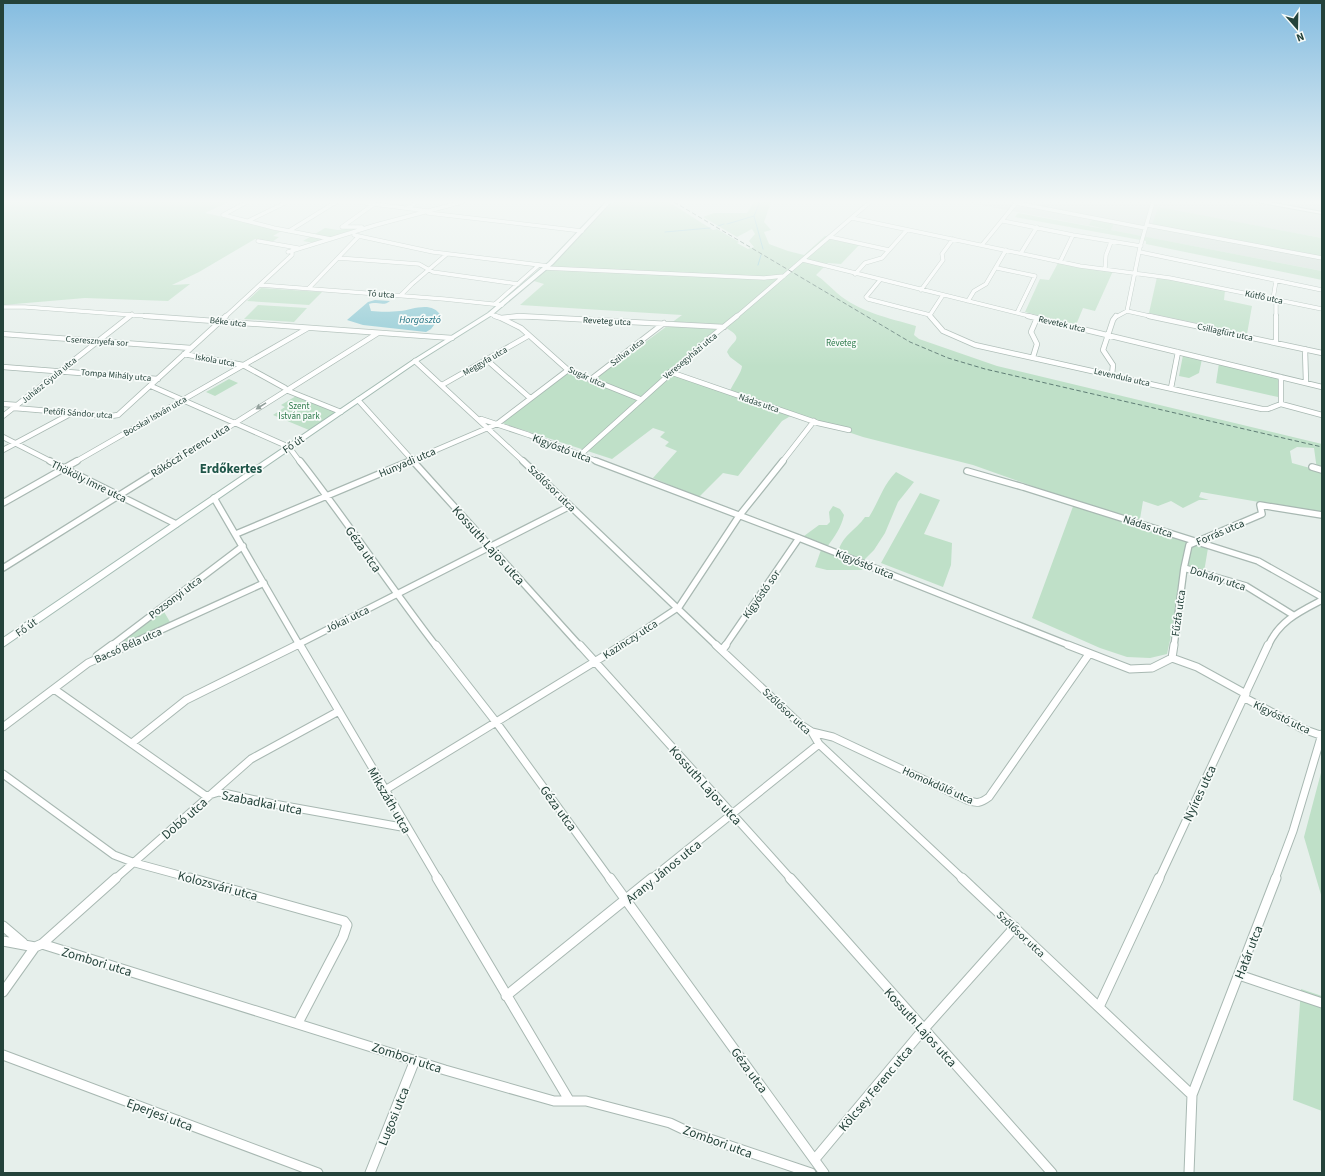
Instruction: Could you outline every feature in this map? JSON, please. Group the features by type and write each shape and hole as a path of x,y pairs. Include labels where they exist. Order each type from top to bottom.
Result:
{"main road":[{"name":"Fő út","path":"3,643 289,446 415,361 490,314 556,257"}],"street":[{"path":"289,446 151,386 290,257"},
{"path":"401,295 444,257"},
{"path":"471,257 546,267 764,278 784,276"},
{"name":"Veresegyházi utca","path":"580,455 711,336 724,327 807,257"},
{"path":"855,274 865,263 883,257"},
{"path":"921,290 943,260 942,257"},
{"path":"968,301 974,291 986,284 1003,257"},
{"name":"Kútfő utca","path":"1038,257 1060,262 1136,272 1206,284 1322,309"},
{"path":"1060,262 1062,257"},
{"path":"1105,269 1106,257"},
{"path":"1112,375 1113,365 1103,350 1113,320 1117,315 1127,311 1139,257"},
{"path":"1163,257 1322,290"},
{"path":"309,288 338,258 419,264 430,270 518,284"},
{"name":"Revetek utca","path":"803,260 943,296 1322,387"},
{"path":"495,304 538,265"},
{"path":"997,268 1035,276 1017,313"},
{"path":"880,280 866,297 868,299 930,315 943,296"},
{"path":"1276,281 1276,342"},
{"name":"Tó utca","path":"260,285 401,295 502,305"},
{"name":"Béke utca","path":"3,307 194,318 220,322 452,338"},
{"name":"Csillagfürt utca","path":"1127,311 1322,353"},
{"name":"Juhász Gyula utca","path":"3,416 132,314"},
{"name":"Reveteg utca","path":"490,314 501,318 514,316 724,327"},
{"name":"Levendula utca","path":"930,315 937,326 947,333 975,345 1262,409 1268,409 1281,404 1322,415"},
{"name":"Sugár utca","path":"501,318 521,328 528,336 568,370 640,400"},
{"path":"1033,358 1037,344 1031,332 1037,318"},
{"name":"Szilva utca","path":"590,380 664,323"},
{"name":"Bocskai István utca","path":"3,503 308,328"},
{"name":"Rákóczi Ferenc utca","path":"3,568 378,333"},
{"name":"Cseresznyefa sor","path":"3,334 191,348"},
{"name":"Meggyfa utca","path":"442,385 488,361 528,336"},
{"path":"1305,349 1306,383"},
{"path":"1171,388 1178,352"},
{"name":"Iskola utca","path":"184,354 243,365 285,388 286,390 341,412"},
{"name":"Szőlősor utca","path":"415,361 488,427 570,506 679,607 801,725 812,732 819,744 1192,1095"},
{"path":"488,361 530,398"},
{"name":"Tompa Mihály utca","path":"3,367 158,379"},
{"name":"Hunyadi utca","path":"236,534 497,424 568,370"},
{"name":"Nádas utca","path":"670,372 814,421 849,430"},
{"path":"1281,377 1281,404"},
{"name":"Petőfi Sándor utca","path":"3,404 16,407 111,416 118,415 151,386"},
{"name":"Kossuth Lajos utca","path":"358,400 733,814 923,1030 1052,1173"},
{"path":"3,450 72,413"},
{"name":"Kígyóstó utca","path":"479,419 497,424 799,538 1130,669 1152,668 1172,658 1197,667 1303,729 1321,734"},
{"name":"Kazinczy utca","path":"385,790 595,662 679,607 739,516 814,421"},
{"name":"Thököly Imre utca","path":"3,437 176,524"},
{"name":"Géza utca","path":"289,446 327,496 397,595 496,722 627,900 824,1173"},
{"path":"1312,467 1322,470"},
{"name":"Nádas utca","path":"968,471 1258,561 1322,598"},
{"name":"Mikszáth utca","path":"214,498 506,996 569,1100"},
{"name":"Forrás utca","path":"1184,568 1189,546 1262,514 1260,505 1322,515"},
{"name":"Jókai utca","path":"132,743 186,700 397,595 570,506"},
{"name":"Kígyóstó sor","path":"723,649 799,538"},
{"name":"Pozsonyi utca","path":"88,663 242,546"},
{"name":"Dohány utca","path":"1184,568 1246,586 1293,615"},
{"name":"Fűzfa utca","path":"1172,658 1184,568"},
{"name":"Bacsó Béla utca","path":"3,727 88,663 264,584"},
{"name":"Nyíres utca","path":"1098,1007 1246,696 1273,634 1293,615 1322,598"},
{"name":"Homokdűlő utca","path":"812,732 833,737 967,800 981,804 989,797 1089,654"},
{"name":"Szabadkai utca","path":"54,689 206,796 219,792 274,804 407,828"},
{"name":"Dobó utca","path":"3,992 38,945 135,863 251,759 339,711"},
{"name":"Határ utca","path":"1189,1173 1192,1095 1293,831 1321,734"},
{"name":"Arany János utca","path":"506,996 819,744"},
{"name":"Kolozsvári utca","path":"3,774 114,855 135,863 344,921 347,925 343,937 298,1023"},
{"path":"3,926 24,944"},
{"name":"Kölcsey Ferenc utca","path":"815,1159 923,1030 1014,927"},
{"name":"Zombori utca","path":"3,941 38,945 554,1101 586,1101 670,1123 689,1132 811,1173"},
{"path":"1239,975 1322,1003"},
{"name":"Eperjesi utca","path":"3,1055 318,1173"},
{"name":"Lugosi utca","path":"370,1173 415,1060"}],"shaded area":[{"path":"1249,257 1322,257 1322,271"}],"green space":[{"path":"3,257 225,257 199,272 172,285 190,284 168,301 85,298 3,305"},
{"name":"Réveteg","path":"558,257 848,257 841,264 828,263 816,275 846,300 855,305 875,314 916,326 914,335 919,339 997,366 1322,444 1322,513 1201,492 1199,497 1209,500 1199,500 1183,508 1171,501 1158,506 1143,501 1139,525 1208,548 1204,572 1186,567 1167,654 1150,658 1127,657 1100,648 1032,618 1075,501 973,465 863,437 794,414 782,421 738,476 723,473 699,497 653,478 677,451 665,446 669,442 660,437 665,432 653,428 612,459 502,423 568,373 590,383 682,315 520,305 544,284 534,281","holes":["726,328 735,335 736,340 727,352 730,357 742,366 729,393 672,374","1297,447 1314,448 1317,470 1292,463 1290,451"]},
{"path":"1209,257 1249,257 1322,271 1322,280"},
{"path":"1058,263 1089,269 1113,271 1095,311 1083,308 1076,325 1025,312 1040,279 1049,280"},
{"path":"1157,277 1225,290 1224,300 1252,306 1247,334 1149,313"},
{"path":"261,288 322,292 309,305 247,301"},
{"path":"258,305 307,308 294,322 244,319"},
{"path":"1183,355 1202,359 1199,373 1189,378 1179,376"},
{"path":"1219,363 1279,377 1278,397 1216,383"},
{"path":"229,379 238,383 215,396 206,392"},
{"name":"Szent István park","path":"296,396 336,412 309,430 273,415 285,407 281,405"},
{"path":"896,472 914,482 898,502 885,533 874,550 865,559 862,570 827,570 815,567 822,547 806,541 804,536 819,525 827,525 830,522 829,512 833,506 840,509 844,515 843,520 827,547 838,554 839,548 845,538 865,517 869,517 884,488"},
{"path":"920,493 940,500 924,534 952,543 951,565 943,587 881,563"},
{"path":"163,610 170,622 125,644 122,639"},
{"path":"1322,769 1322,898 1304,837"},
{"path":"1301,989 1322,996 1322,1111 1293,1100"}],"water":[{"name":"Horgásztó","path":"375,300 390,301 385,304 369,304 371,311 397,311 427,307 437,311 441,316 431,329 426,332 363,325 347,320 368,302"}],"waterway":[{"path":"758,265 760,257"}],"railway":[{"path":"767,257 910,342 948,358 985,369 1322,447"}],"district":[{"name":"Erdőkertes","path":"231,468"}]}
